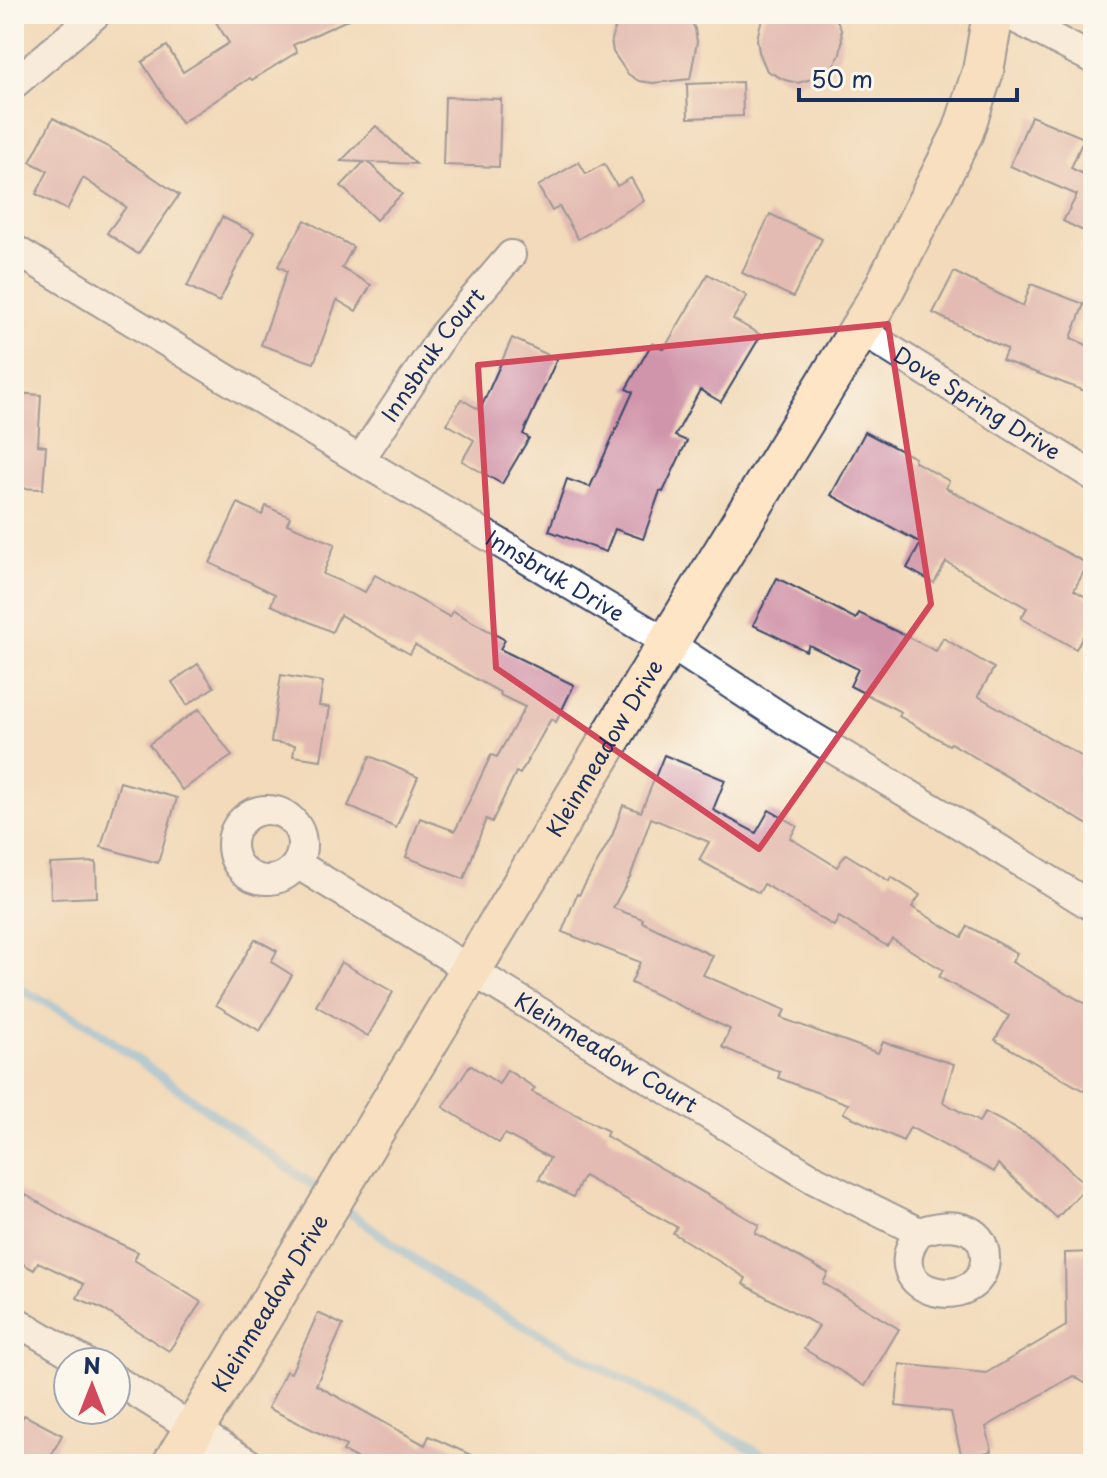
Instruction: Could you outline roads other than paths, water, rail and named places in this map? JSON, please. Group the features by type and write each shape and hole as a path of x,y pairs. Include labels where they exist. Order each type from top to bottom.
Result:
{"street":[{"path":"14,84 96,14"},
{"name":"Kleinmeadow Drive","path":"173,1464 470,969 860,330 925,211 963,132 983,71 993,14"},
{"path":"1007,14 1093,59"},
{"name":"Innsbruk Drive","path":"14,249 668,643 793,725 1093,907"},
{"name":"Innsbruk Court","path":"360,460 445,332 511,255"},
{"name":"Dove Spring Drive","path":"860,330 1093,476"},
{"name":"Kleinmeadow Court","path":"297,864 815,1180 919,1232"},
{"path":"14,1320 58,1346"},
{"path":"132,1390 250,1464"}],"waterway":[{"path":"14,986 88,1024 326,1195"},
{"path":"341,1206 451,1286 779,1464"}]}
